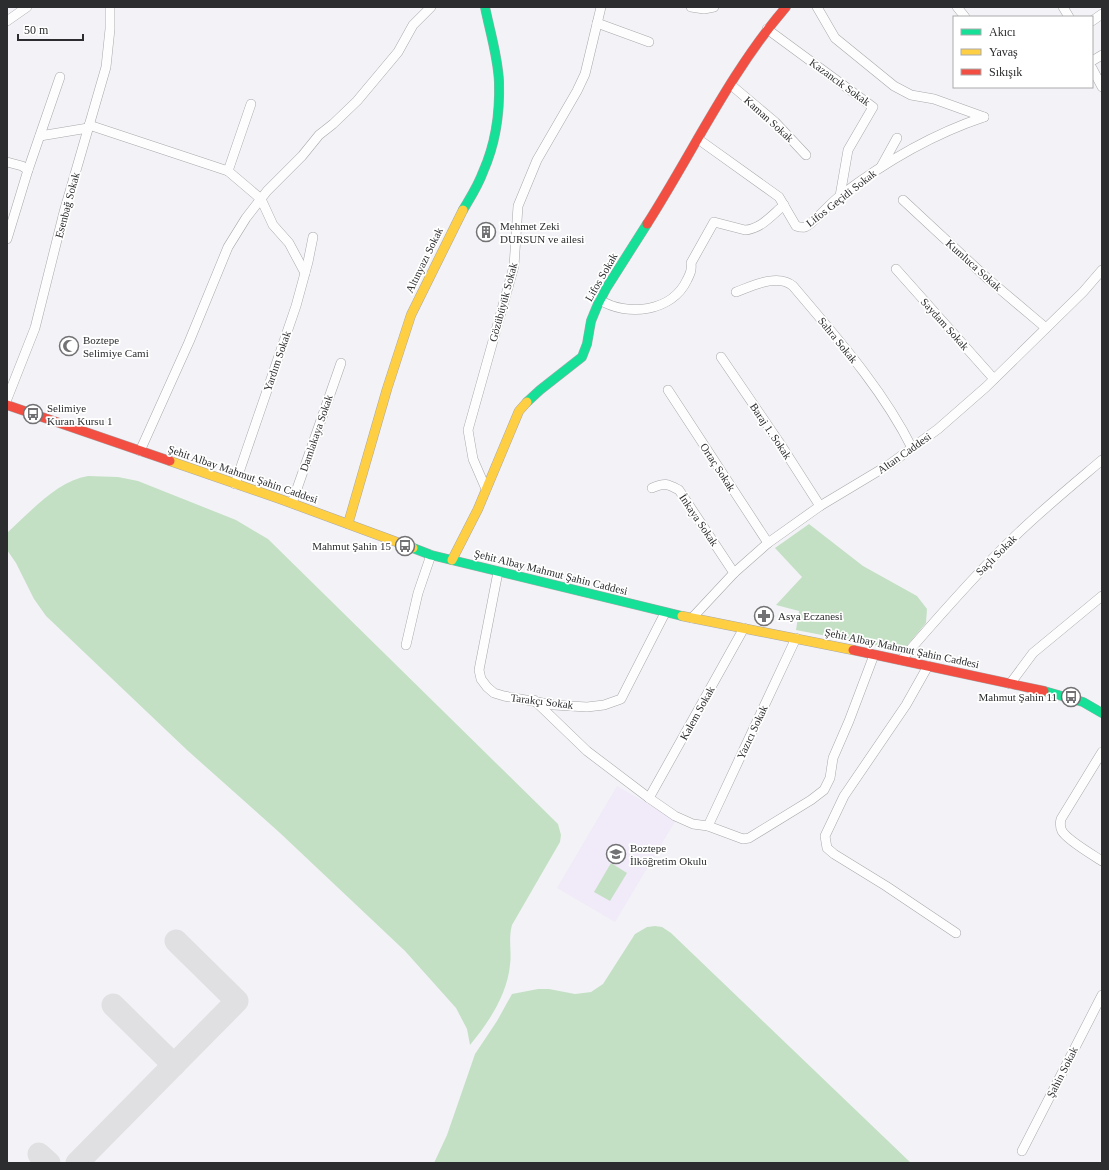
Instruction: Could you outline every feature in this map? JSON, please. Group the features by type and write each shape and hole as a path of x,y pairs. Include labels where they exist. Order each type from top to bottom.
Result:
{"street":[{"path":"7,21 27,7"},
{"name":"Esenbağ Sokak","path":"7,398 35,328 64,212 106,67 110,29 110,7"},
{"path":"140,451 189,342 228,248 246,218 261,199 302,156 319,135 357,101 398,52 413,25 431,7"},
{"name":"Altınyazı Sokak","path":"348,524 387,389 411,315 449,237 483,173 491,151 497,123 499,82 496,57 485,7"},
{"name":"Gözübüyük Sokak","path":"486,489 474,459 468,430 514,266 518,206 536,160 577,91 585,74 601,7"},
{"path":"691,7 704,9 714,7"},
{"name":"Lifos Sokak","path":"452,560 486,489 519,411 524,403 537,390 575,364 583,356 592,321 600,300 657,210 698,139 767,29 786,7"},
{"name":"Lifos Geçidi Sokak","path":"698,139 779,197 796,226 802,227 809,224 840,196 880,168 949,130 984,117 934,99 910,94 894,86 835,38 817,7"},
{"path":"957,7 964,16"},
{"path":"1063,7 1068,16"},
{"path":"1093,20 1102,14"},
{"path":"597,23 649,42"},
{"name":"Kazancık Sokak","path":"767,29 873,107 848,150 840,196"},
{"path":"1093,60 1102,55"},
{"path":"1093,70 1102,86"},
{"path":"7,239 28,170 60,76"},
{"name":"Kaman Sokak","path":"731,86 775,122 806,155"},
{"path":"228,171 251,104"},
{"path":"40,136 89,127 228,171 261,199 273,225 296,254 305,273"},
{"path":"880,168 896,138"},
{"path":"7,162 22,166 28,170"},
{"name":"Kumluca Sokak","path":"903,200 988,278 1046,328"},
{"path":"600,300 611,306 630,309 656,306 667,302 677,295 684,286 692,270 691,263 714,222 745,230 751,229 760,226 784,205"},
{"name":"Yardım Sokak","path":"235,484 296,306 313,237"},
{"name":"Saydam Sokak","path":"896,269 994,379"},
{"name":"Altan Caddesi","path":"692,618 734,573 768,543 820,506 866,479 912,448 962,408 994,379 1083,292 1102,270"},
{"name":"Sahra Sokak","path":"736,292 768,281 786,281 793,286 879,392 912,448"},
{"name":"Baraj 1. Sokak","path":"721,357 820,506"},
{"name":"Damlakaya Sokak","path":"292,503 341,363"},
{"name":"Ortaç Sokak","path":"668,390 768,543"},
{"name":"Şehit Albay Mahmut Şahin Caddesi","path":"7,405 292,503 431,555 665,613 796,638 1071,697 1102,713"},
{"name":"Saçlı Sokak","path":"901,660 964,588 1008,542 1052,502 1102,460"},
{"name":"İnkaya Sokak","path":"652,488 662,484 669,485 679,490 734,573"},
{"path":"406,645 418,593 431,555"},
{"name":"Tarakçı Sokak","path":"498,572 479,665 480,674 487,687 494,693 504,696 534,700 554,705 587,707 604,705 620,698 665,613"},
{"path":"1010,684 1033,653 1102,596"},
{"name":"Kalem Sokak","path":"649,798 744,628"},
{"name":"Yazıcı Sokak","path":"708,826 796,638"},
{"path":"534,700 587,751 675,816 694,824 708,826 743,839 749,838 812,800 824,790 830,778 833,758 874,655"},
{"path":"928,666 906,705 844,796 826,833 825,840 827,848 834,854 886,886 956,933"},
{"path":"1102,752 1060,822 1061,828 1065,835 1102,861"},
{"name":"Şahin Sokak","path":"1022,1151 1102,995"}],"shaded area":[{"name":"Boztepe İlköğretim Okulu","path":"617,786 676,820 615,922 557,888"}],"green space":[{"path":"88,476 118,477 138,481 236,520 268,539 558,824 561,835 560,842 512,925 510,936 510,965 505,987 496,1008 470,1045 467,1029 456,1008 405,951 280,833 187,750 46,616 34,599 16,563 7,550 7,533 44,498 66,484"},
{"path":"809,524 863,566 917,596 927,609 926,623 904,649 899,650 796,630 799,611 776,605 802,577 775,548"},
{"path":"611,863 627,873 610,901 594,892"},
{"path":"647,927 662,927 671,933 911,1163 434,1163 447,1135 475,1054 497,1021 512,994 538,989 549,989 575,994 591,992 603,984 635,934"}],"taxiway":[{"path":"77,1163 237,1001 176,941"},
{"path":"113,1005 174,1065"},
{"path":"39,1154 49,1163"}],"traffic: fast":[{"path":"463,210 474,192 487,162 494,140 498,117 498,73 485,7"},
{"path":"527,402 582,357 587,344 591,321 598,304 607,287 647,224"},
{"path":"413,548 431,555 682,616"},
{"path":"1044,691 1083,702 1102,713"}],"traffic: slow":[{"path":"348,524 387,389 411,315 463,210"},
{"path":"452,560 478,509 519,411 527,402"},
{"path":"170,461 280,499 413,548"},
{"path":"682,616 853,650"}],"traffic: jam":[{"path":"647,224 747,58 786,7"},
{"path":"7,405 170,461"},
{"path":"853,650 1044,691"}],"place":[{"name":"Mehmet Zeki DURSUN ve ailesi","path":"486,232"},
{"name":"Boztepe Selimiye Cami","path":"69,346"},
{"name":"Selimiye Kuran Kursu 1","path":"33,414"},
{"name":"Mahmut Şahin 15","path":"405,546"},
{"name":"Asya Eczanesi","path":"764,616"},
{"name":"Mahmut Şahin 11","path":"1071,697"},
{"name":"Boztepe İlköğretim Okulu","path":"616,854"}]}
